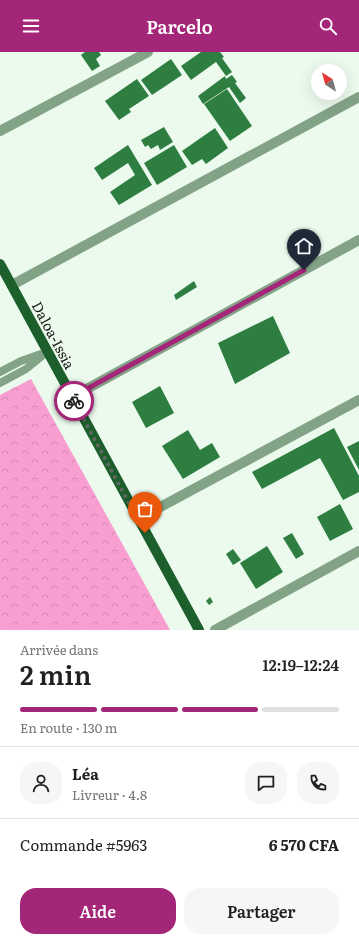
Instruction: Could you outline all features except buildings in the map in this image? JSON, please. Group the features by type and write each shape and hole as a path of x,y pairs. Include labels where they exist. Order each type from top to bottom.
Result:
{"main road":[{"name":"Daloa-Issia","path":"0,264 199,630"}],"street":[{"path":"0,131 148,52"},
{"path":"12,285 359,97"},
{"path":"72,397 359,240"},
{"path":"138,519 359,400"},
{"path":"215,630 359,550"}],"lane":[{"path":"0,372 22,361 47,352"},
{"path":"0,383 26,369 47,352"}],"green space":[{"path":"31,379 170,630 0,630 0,395"}],"way so far":[{"path":"74,401 145,533"}],"route":[{"path":"74,401 72,397 304,270"}]}
